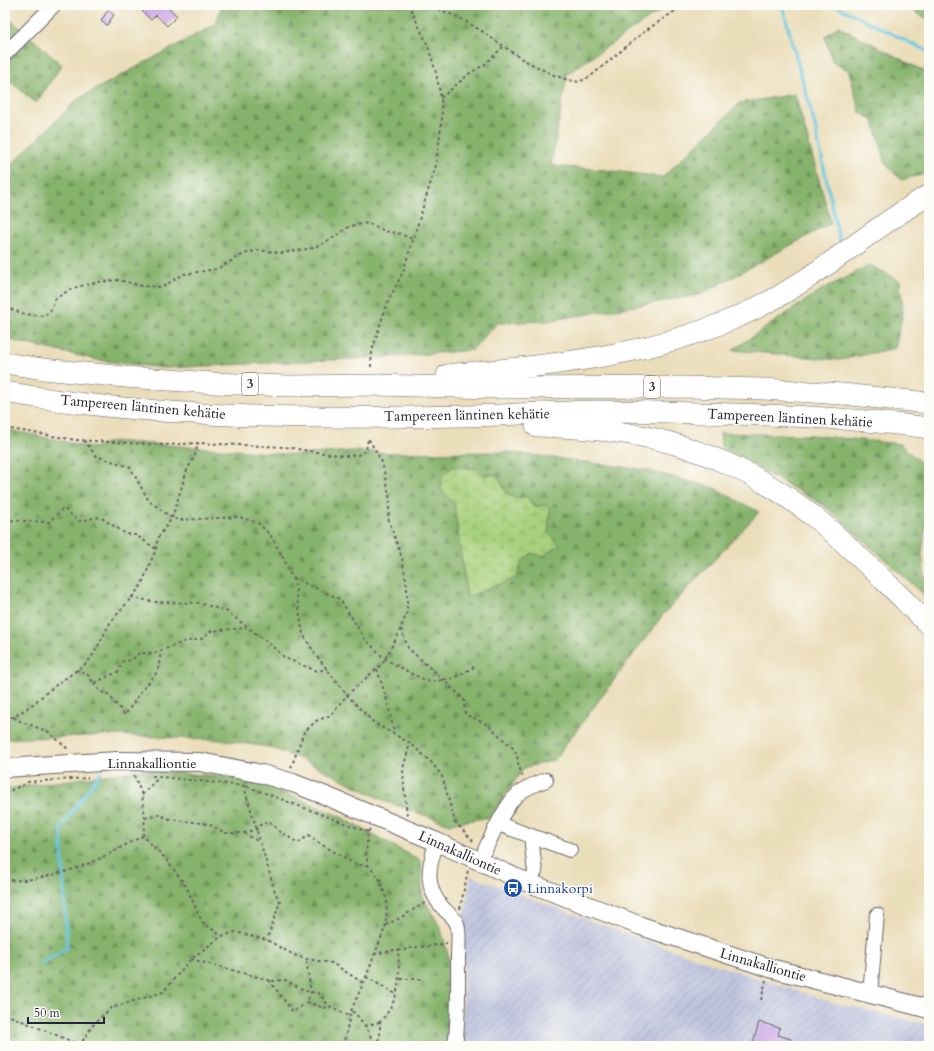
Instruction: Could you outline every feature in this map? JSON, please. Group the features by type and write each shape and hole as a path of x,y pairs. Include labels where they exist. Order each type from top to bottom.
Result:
{"highway":[{"path":"373,376 442,376 587,360 629,352 695,334 720,324 778,296 816,273 902,211 929,195"},
{"name":"Tampereen läntinen kehätie","path":"5,363 50,370 206,383 288,386 373,376 494,388 684,386 826,393 929,403"},
{"name":"Tampereen läntinen kehätie","path":"5,392 37,398 114,408 167,412 328,418 466,416 595,411 762,414 877,422 929,428"},
{"path":"466,416 529,425 631,434 689,449 740,469 761,480 818,520 849,547 929,624"}],"main road":[{"name":"Linnakalliontie","path":"5,768 117,761 200,762 247,778 293,783 372,825 437,842 518,879 641,926 770,968 929,1009"}],"street":[{"path":"5,54 54,5"},
{"path":"481,848 514,798 528,787 546,780"},
{"path":"498,824 570,850"},
{"path":"531,836 535,872"},
{"path":"437,842 430,861 430,887 441,906 457,923 457,1029 455,1046"},
{"path":"870,994 877,915"}],"path":[{"path":"373,376 372,351 386,306 403,272 436,165 442,119 441,98 436,73 428,46 409,5"},
{"path":"427,5 458,17 480,30 522,59 551,74 579,82 591,76 645,31 684,5"},
{"path":"441,98 470,73 484,64 503,46"},
{"path":"5,307 24,314 44,316 51,310 56,298 73,288 98,282 118,280 142,286 162,287 184,274 217,269 244,254 258,250 282,253 313,248 330,240 350,226 368,222 384,231 401,234 412,239"},
{"path":"5,428 76,440 166,445 198,443 285,447 346,456 358,455 366,451 368,438 382,462 390,500 388,518 402,558 407,586 407,613 401,629 385,660 377,669 347,694 331,715 316,721 304,732 291,770"},
{"path":"84,440 96,456 130,467 149,501 172,518 186,520 239,517 258,523 271,536 284,559 295,585 303,634 315,654 347,694 374,723 410,743 442,776 455,822 481,848"},
{"path":"5,718 14,717 34,704 52,688 87,663 95,652 110,623 141,586 156,549 158,538 172,518 198,443"},
{"path":"5,520 49,522 63,508 79,521 100,517 126,534 136,535 156,549"},
{"path":"292,577 340,599 365,639 385,660 430,682 454,678 476,666"},
{"path":"131,597 155,602 199,603 226,611 270,644 285,658 317,672 327,669"},
{"path":"94,683 118,672 123,661 132,660 139,653 155,653 183,642 201,640 211,631 247,628"},
{"path":"401,629 408,648 464,699 465,714 488,725 513,748 517,755 518,764 528,787"},
{"path":"76,670 87,674 101,692 108,694 125,715 140,693 158,671 161,650"},
{"path":"377,669 388,704 394,733"},
{"path":"14,717 49,732 73,753"},
{"path":"407,817 404,768 410,743"},
{"path":"140,775 134,774 142,795 145,818 142,836"},
{"path":"146,776 247,778 372,825 366,854 368,865 379,878 387,900 386,925 351,1011 343,1046"},
{"path":"142,795 159,777"},
{"path":"27,782 88,778"},
{"path":"247,778 245,790 275,892 280,902 267,940"},
{"path":"145,818 159,815 170,819 209,824 225,832 244,833 257,829 262,823 270,822 279,831 298,843 309,836 357,866 368,865"},
{"path":"244,833 260,843"},
{"path":"5,879 11,881 39,878 87,864 142,836"},
{"path":"142,836 165,858 186,886 202,922 222,936"},
{"path":"457,923 468,868"},
{"path":"386,925 435,896"},
{"path":"5,1014 81,1046 93,1025 110,1008 163,992 191,959 222,936 236,932 267,940 294,955 306,959 332,963 363,983"},
{"path":"374,954 448,943"},
{"path":"365,1026 380,1022 390,1011 400,979 398,950"},
{"path":"191,959 269,980 285,980 306,991 318,993 329,1006 350,1016"},
{"path":"269,980 293,1012 307,1002 311,992 306,959"},
{"path":"366,977 396,994"},
{"path":"400,979 424,979"},
{"path":"307,1002 324,1008 329,1006"},
{"path":"351,1011 357,1015 365,1026 375,1046"},
{"path":"375,1046 380,1037 380,1022"}],"shaded area":[{"path":"471,876 623,933 714,964 832,1002 929,1025 929,1046 462,1046 464,917"}],"green space":[{"path":"222,5 668,5 567,74 551,166 605,170 663,177 740,103 795,94 831,223 700,295 546,321 497,323 472,350 391,357 164,368 98,360 5,339 5,171 78,99 214,25 217,21"},
{"path":"903,5 929,5 929,20"},
{"path":"5,15 62,65 36,103 5,77"},
{"path":"838,26 929,74 929,173 901,180 886,164 873,119 860,113 849,70 833,63 825,37"},
{"path":"870,265 900,281 903,313 895,348 840,360 733,350 821,290"},
{"path":"5,429 93,448 113,441 298,455 351,451 395,453 507,452 646,470 714,488 759,512 662,616 554,760 524,768 490,817 450,824 387,802 306,761 269,747 220,740 116,735 5,739","holes":["483,475 497,475 507,494 533,507 546,505 548,533 543,556 532,553 467,597 454,503"]},
{"path":"720,433 812,435 900,444 929,470 929,511 922,552 927,597 825,506 721,447"},
{"path":"453,467 477,469 483,475 497,475 507,494 516,499 527,496 533,507 546,505 550,508 548,533 560,545 543,556 532,553 522,561 517,577 467,597 454,503 441,490 442,475"},
{"path":"141,770 241,778 276,789 341,817 421,861 422,895 441,929 450,963 447,1038 443,1046 16,1046 5,1041 5,789"}],"building":[{"path":"148,5 166,5 177,16 167,26 156,15 151,20 142,11"},
{"path":"108,10 114,15 107,25 101,21"},
{"path":"759,1022 780,1028 778,1035 791,1039 789,1046 752,1046"}],"waterway":[{"path":"782,5 815,126 840,243"},
{"path":"834,5 929,52"},
{"path":"40,964 67,948 61,827 101,772"}],"place":[{"name":"Linnakorpi","path":"513,888"}]}
